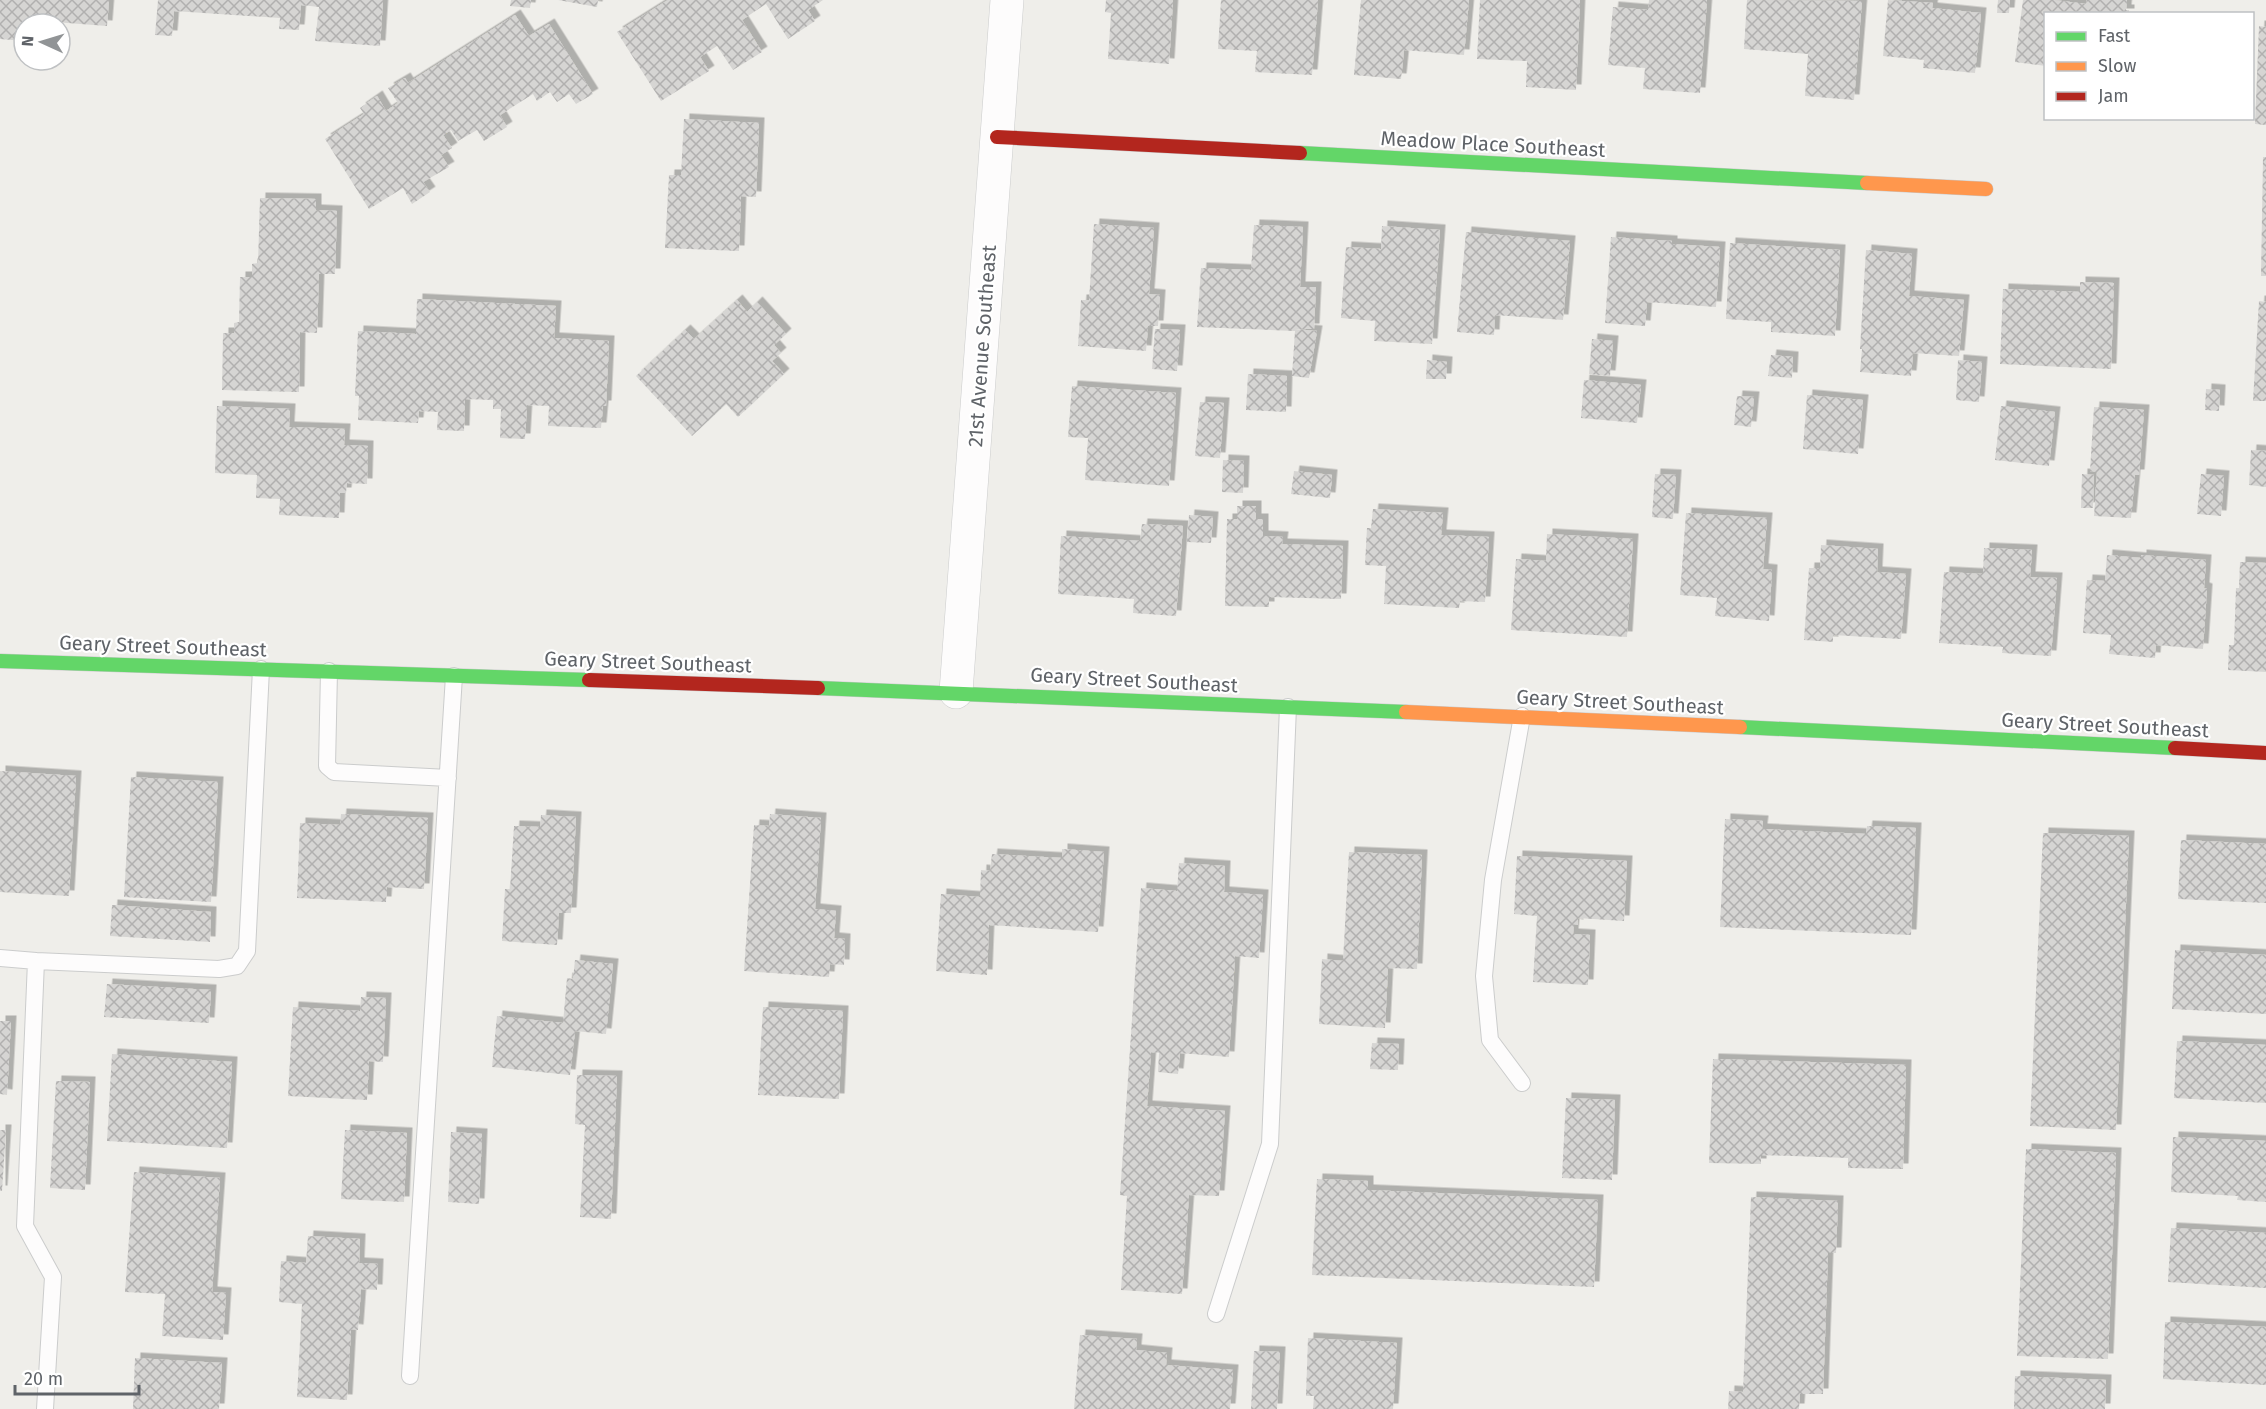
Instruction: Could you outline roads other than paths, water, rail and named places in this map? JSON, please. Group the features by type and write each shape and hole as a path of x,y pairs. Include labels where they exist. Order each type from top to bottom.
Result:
{"main road":[{"name":"Meadow Place Southeast","path":"997,137 1986,189"},
{"name":"Geary Street Southeast","path":"0,661 956,692 1522,716 2266,753"}],"street":[{"name":"21st Avenue Southeast","path":"956,692 1007,0"}],"lane":[{"path":"0,958 219,969 237,966 247,951 261,669"},
{"path":"328,671 327,766 334,772 448,778"},
{"path":"410,1376 454,676"},
{"path":"1216,1314 1270,1144 1288,706"},
{"path":"1522,716 1493,880 1484,976 1490,1040 1522,1083"},
{"path":"36,961 25,1226 52,1277 45,1409"}]}
